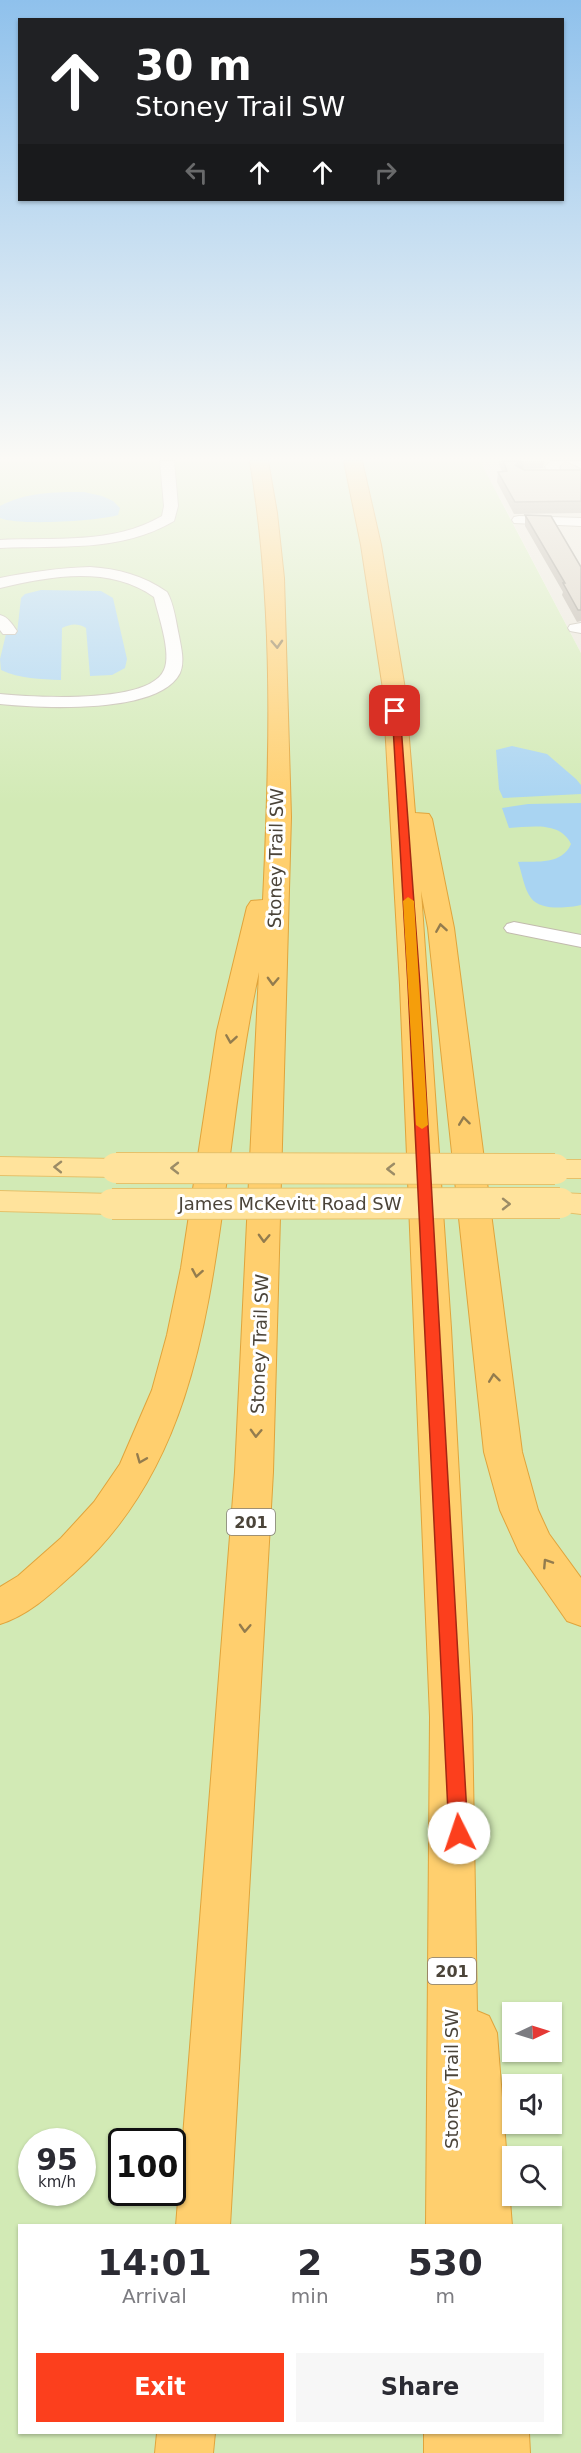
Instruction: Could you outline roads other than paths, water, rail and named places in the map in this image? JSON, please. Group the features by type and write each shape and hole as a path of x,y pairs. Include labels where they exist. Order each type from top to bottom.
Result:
{"highway":[{"name":"Stoney Trail SW","path":"203,2224 254,1483 279,817 277,657 273,575"},
{"name":"Stoney Trail SW","path":"376,575 394,688 414,985 433,1328 451,1717 453,2224"},
{"path":"394,688 441,928 503,1452 519,1510 533,1541 581,1611"},
{"path":"0,1608 32,1587 75,1549 108,1512 137,1469 170,1390 185,1335 198,1268 232,1031 279,817"},
{"path":"451,1717 485,2224"},
{"path":"184,2453 186,2434"},
{"path":"453,2434 453,2453"},
{"path":"500,2434 501,2453"}],"main road":[{"name":"James McKevitt Road SW","path":"0,1166 568,1169"},
{"name":"James McKevitt Road SW","path":"0,1201 112,1204 570,1204"}],"street":[{"path":"0,583 25,577 49,575"},
{"path":"0,699 53,702 124,698 156,688 172,673 174,656 160,595 142,582 117,575"},
{"path":"514,928 581,941"}],"water":[{"path":"41,590 101,591 113,598 127,659 125,668 112,675 90,676 86,628 74,625 62,628 61,680 23,677 1,670 0,659 6,634 17,633 21,598 25,594"},
{"path":"512,746 547,754 576,779 581,785 581,794 503,798 499,789 496,750"},
{"path":"581,803 581,905 562,908 541,905 531,898 518,862 555,859 562,856 571,844 560,832 552,829 544,827 509,828 502,808 528,804"}]}
